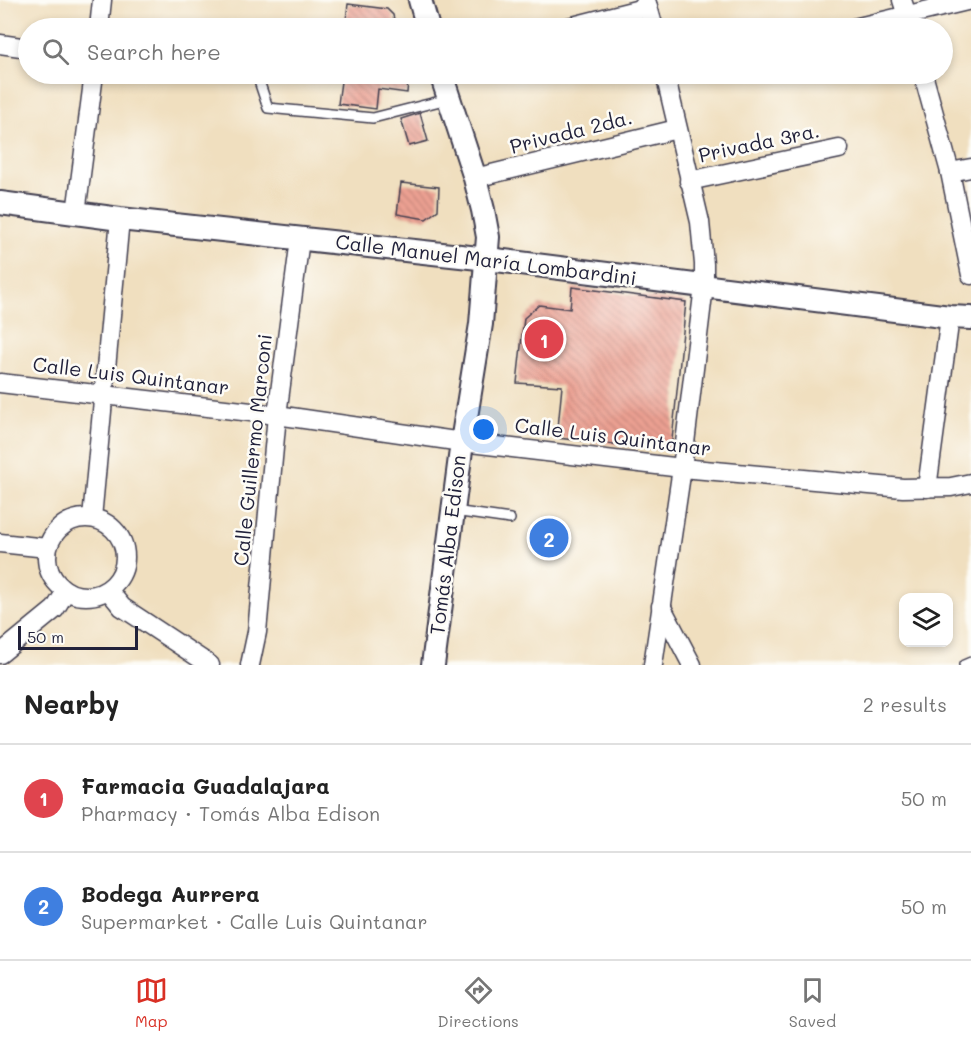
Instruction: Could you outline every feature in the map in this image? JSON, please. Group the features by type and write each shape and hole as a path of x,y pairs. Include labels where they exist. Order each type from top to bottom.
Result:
{"street":[{"path":"100,18 102,0"},
{"path":"420,0 425,18"},
{"path":"907,15 971,0"},
{"path":"599,18 647,4"},
{"path":"0,45 18,47"},
{"path":"76,213 93,84"},
{"name":"Tomás Alba Edison","path":"433,665 452,511 481,324 488,259 488,237 483,210 444,84"},
{"path":"653,665 682,468 705,264 700,222 667,84"},
{"path":"926,84 950,172 971,275"},
{"name":"Privada 2da.","path":"474,178 678,129"},
{"name":"Privada 3ra.","path":"689,181 839,149"},
{"path":"950,172 971,168"},
{"name":"Calle Manuel María Lombardini","path":"0,203 120,219 488,259 960,318"},
{"path":"92,518 120,219"},
{"name":"Calle Guillermo Marconi","path":"250,665 257,632 277,415 300,239"},
{"path":"927,488 960,318"},
{"name":"Calle Luis Quintanar","path":"0,383 277,415 462,442 682,468 894,488 927,488 971,483"},
{"path":"92,518 105,523 115,531 122,542 125,555 121,574 108,590 86,597 66,591 56,583 49,573 46,561 51,537 59,528 69,521 92,518"},
{"path":"0,543 47,548"},
{"path":"108,590 122,607 210,665"},
{"path":"0,654 55,609 66,591"},
{"path":"661,606 692,665"}],"lane":[{"path":"260,84 268,108 373,118 448,99"},
{"path":"452,511 510,519"},
{"path":"964,665 971,662"}],"building":[{"path":"348,4 387,9 394,18 346,18"},
{"path":"341,84 408,84 407,93 378,89 376,109 338,104"},
{"path":"420,113 428,141 409,146 401,119"},
{"path":"401,183 439,187 438,210 426,219 397,214"},
{"path":"572,287 686,302 671,450 557,438 562,386 517,383 524,318 539,305 570,309"}],"place":[{"name":"Farmacia Guadalajara","path":"544,339"},
{"name":"Bodega Aurrera","path":"549,538"}]}
